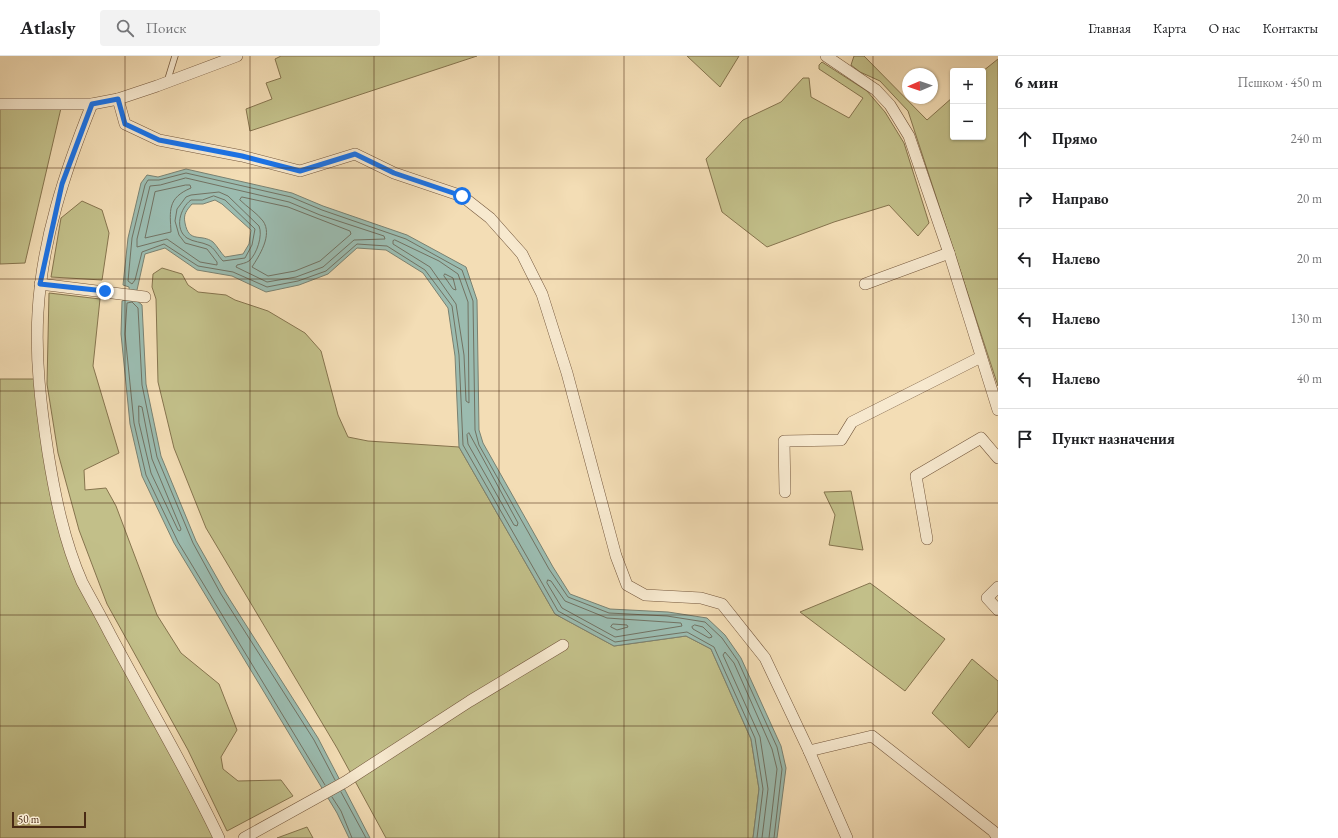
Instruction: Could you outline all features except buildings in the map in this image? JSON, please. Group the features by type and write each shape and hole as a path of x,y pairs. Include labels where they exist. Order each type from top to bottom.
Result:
{"street":[{"path":"0,104 92,104 118,99 166,83 237,56"},
{"path":"826,56 872,87 890,105 909,136 949,253 998,410"},
{"path":"118,99 125,124 159,140 242,156 300,171 355,154 394,173 462,196 490,218 522,254 542,294 569,382 616,556 627,585 645,595 701,598 722,604 765,658 809,751 847,838"},
{"path":"92,104 62,184 40,284 38,314 40,398 54,488 65,534 82,581 155,719 200,799 219,838"},
{"path":"865,284 949,253"},
{"path":"40,284 145,297"},
{"path":"785,492 784,441 841,440 852,422 981,357"},
{"path":"927,539 916,476 981,438 998,458"},
{"path":"998,587 987,598 998,610"},
{"path":"244,838 345,782 470,701 563,645"},
{"path":"809,751 872,736 993,831 998,838"}],"lane":[{"path":"166,83 175,56"}],"shaded area":[{"path":"281,56 477,56 250,131 246,109 272,99 266,83 281,78 275,59"},
{"path":"687,56 739,56 720,87"},
{"path":"854,56 864,56 902,95 902,104 911,104 927,120 950,100 950,140 986,140 986,69 998,59 998,386 908,111 880,81 860,72 851,65"},
{"path":"822,62 867,91 885,112 904,143 929,223 918,236 889,205 834,222 767,247 722,212 706,159 743,120 781,102 803,78 809,78 811,97 849,118 863,98 819,69 819,65"},
{"path":"0,104 61,108 25,263 0,264"},
{"path":"82,201 102,210 109,233 102,280 51,277 61,218"},
{"path":"162,268 182,274 188,285 198,292 226,295 235,300 268,311 305,333 321,351 338,415 348,437 368,441 459,447 555,614 614,646 686,636 711,649 751,739 759,789 753,838 386,838 337,748 206,528 174,448 158,382 156,299 152,287 153,274"},
{"path":"49,293 100,299 93,366 119,453 84,470 85,490 106,488 116,506 157,615 181,653 219,684 237,730 221,757 223,769 238,781 281,780 293,796 227,831 188,750 107,604 79,530 58,453 47,384"},
{"path":"0,379 39,379 54,489 82,581 219,838 0,838"},
{"path":"851,491 863,550 829,545 835,515 824,492"},
{"path":"870,583 945,639 905,691 800,612"},
{"path":"972,659 998,681 998,711 969,748 932,713"},
{"path":"307,827 313,838 277,838"}],"water":[{"path":"186,169 292,193 323,206 407,235 466,267 477,300 479,430 483,443 553,567 570,594 610,609 668,612 707,618 725,635 741,658 781,746 786,768 777,838 753,838 759,789 751,739 711,649 686,636 614,646 555,614 459,447 455,356 448,308 423,273 386,250 357,248 328,274 299,285 266,292 232,276 197,270 165,248 145,254 135,299 142,305 146,384 161,456 196,541 225,592 318,738 370,838 349,838 337,813 174,543 142,476 130,424 121,334 122,301 130,298 129,287 123,285 128,238 141,183 147,175 158,177","holes":["215,200 222,204 251,230 249,244 243,254 225,257 209,239 196,237 189,234 185,215 192,204 203,204"]}],"route":[{"path":"105,291 40,284 62,184 68,164 92,104 118,99 125,124 159,140 242,156 300,171 355,154 394,173 462,196"}]}
